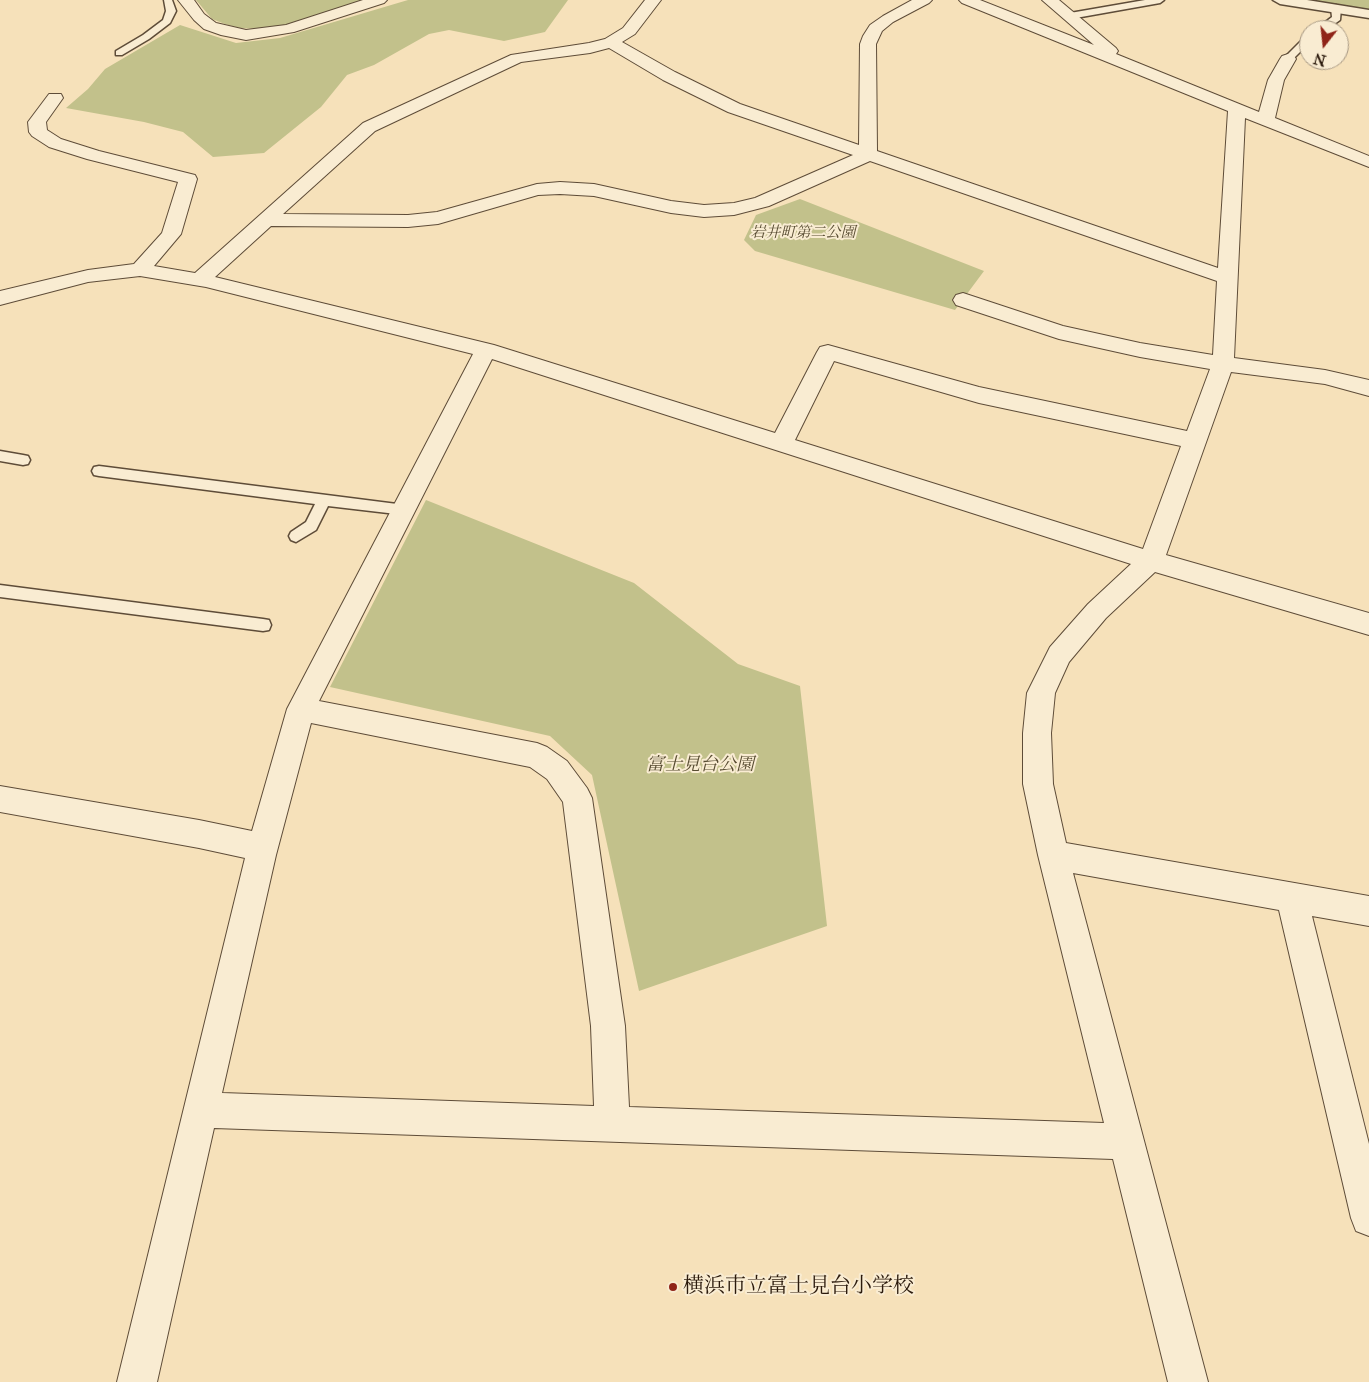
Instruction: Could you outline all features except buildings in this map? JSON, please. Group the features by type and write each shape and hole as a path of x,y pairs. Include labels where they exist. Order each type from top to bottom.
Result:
{"street":[{"path":"186,0 199,17 210,26 227,32 246,35 288,29 379,0"},
{"path":"200,280 368,127 517,58 590,48 611,42 629,31 653,0"},
{"path":"868,155 868,44 876,28 888,19 924,0"},
{"path":"967,0 1369,162"},
{"path":"1050,0 1099,40 1124,64"},
{"path":"1280,0 1369,14"},
{"path":"611,42 669,76 734,108 1228,278"},
{"path":"1265,121 1276,80 1288,60"},
{"path":"55,98 37,122 38,132 55,143 188,179 171,234 140,270"},
{"path":"1188,1382 1053,855 1038,784 1036,733 1041,693 1059,655 1097,611 1151,561 1223,364 1237,110"},
{"path":"1342,151 1369,149"},
{"path":"266,220 408,221 438,218 537,190 560,188 594,190 672,207 704,211 734,209 762,202 868,155"},
{"path":"0,298 88,276 140,270 200,280 486,350 1151,561 1369,624"},
{"path":"962,300 1059,332 1140,350 1223,364 1325,377 1369,388"},
{"path":"137,1382 263,848 301,709 486,350"},
{"path":"782,444 828,352 979,395 1195,440"},
{"path":"301,709 537,756 557,770 577,798 608,1026 612,1125"},
{"path":"0,798 199,834 263,848"},
{"path":"1053,855 1369,911"},
{"path":"1292,898 1369,1218"},
{"path":"201,1110 1126,1142"}],"lane":[{"path":"119,54 167,21 171,11 168,0"},
{"path":"1070,16 1160,0"},
{"path":"1334,20 1337,18 1336,8"},
{"path":"1288,60 1299,48"},
{"path":"0,456 23,460"},
{"path":"99,471 405,510"},
{"path":"296,536 311,526 324,500"},
{"path":"0,591 263,625"}],"green space":[{"path":"196,0 363,0 283,26 262,29 240,28 212,19"},
{"path":"408,0 568,0 545,32 504,41 449,30 429,34 374,65 347,75 321,107 264,153 213,157 183,132 144,122 66,108 88,89 105,69 180,25 236,43 280,38"},
{"path":"1295,0 1369,0 1369,12"},
{"name":"岩井町第二公園","path":"800,199 984,271 955,310 755,251 744,240 756,215"},
{"name":"富士見台公園","path":"426,500 634,583 738,664 800,686 827,926 639,991 592,775 550,736 330,687"}],"place":[{"name":"横浜市立富士見台小学校","path":"673,1287"}]}
